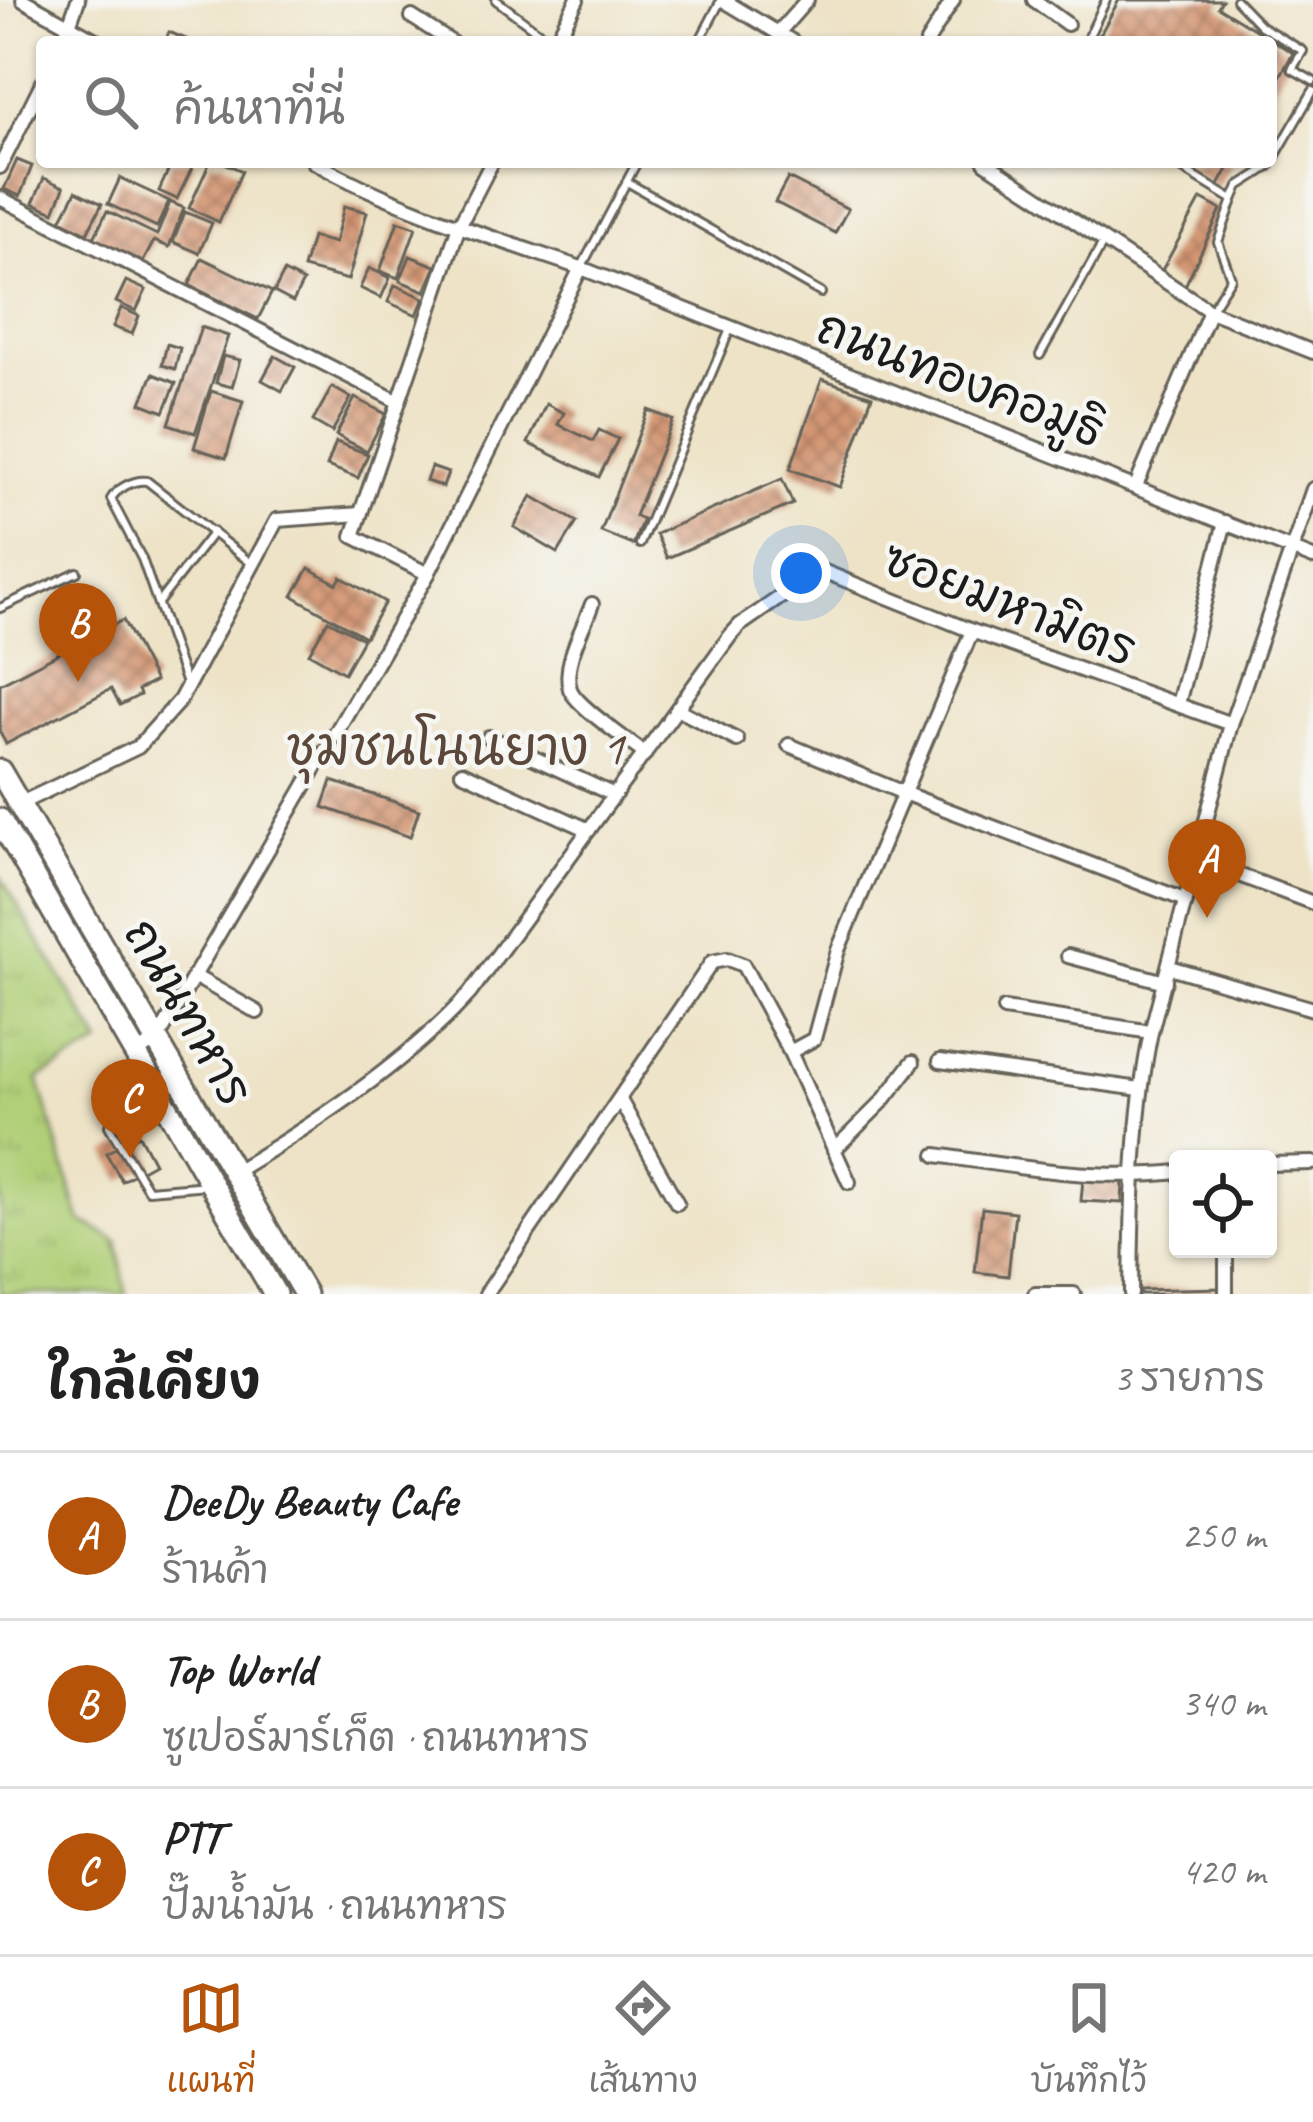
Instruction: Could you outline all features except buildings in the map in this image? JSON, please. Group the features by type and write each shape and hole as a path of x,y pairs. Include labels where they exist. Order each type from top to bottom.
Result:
{"main road":[{"name":"ถนนทหาร","path":"0,771 304,1294"},
{"name":"ถนนทหาร","path":"0,820 275,1294"}],"street":[{"path":"23,0 88,36"},
{"path":"66,36 78,0"},
{"path":"557,36 577,0"},
{"path":"722,0 783,36"},
{"path":"778,33 807,0"},
{"path":"931,36 953,0"},
{"path":"1034,0 1067,24"},
{"path":"412,17 442,36"},
{"path":"0,167 36,95"},
{"name":"ถนนทองคอมูธิ","path":"325,168 459,226 581,268 1313,558"},
{"path":"428,574 353,536 459,226 489,168"},
{"path":"994,168 1210,310 1313,352"},
{"path":"0,198 399,402"},
{"path":"140,1060 157,1040 428,574 581,268"},
{"path":"1136,486 1210,310"},
{"path":"1131,1294 1132,1177 1151,1033 1231,724 1313,489"},
{"path":"19,804 138,747 188,687 277,520 360,514"},
{"path":"1178,704 1225,522"},
{"name":"ซอยมหามิตร","path":"234,1172 300,1133 447,1019 740,625 820,570 972,631 1231,724"},
{"path":"592,604 572,662 572,694 645,754"},
{"path":"790,1052 814,1039 838,950 972,631"},
{"path":"677,709 736,740"},
{"path":"489,737 614,795"},
{"path":"789,745 1186,900"},
{"path":"462,772 589,830"},
{"path":"1196,859 1313,903"},
{"path":"1068,956 1313,1009"},
{"path":"486,1294 692,988 719,959 743,965 790,1052 849,1182"},
{"path":"194,976 257,1012"},
{"path":"1004,1010 1151,1033"},
{"path":"940,1061 1140,1089"},
{"path":"834,1150 883,1101 913,1062"},
{"path":"620,1100 677,1202"},
{"path":"936,1156 1132,1177 1169,1173"},
{"path":"1277,1164 1313,1163"},
{"path":"1226,1258 1226,1294"},
{"path":"1036,1294 1074,1294"}],"lane":[{"path":"496,0 546,36"},
{"path":"702,36 722,0"},
{"path":"1089,36 1106,0"},
{"path":"1236,0 1261,26 1304,51 1292,69 1313,81"},
{"path":"1277,152 1313,91"},
{"path":"581,268 635,168"},
{"path":"1181,168 1233,200"},
{"path":"1210,310 1231,278 1219,242 1233,200 1239,186 1266,168"},
{"path":"627,182 821,293"},
{"path":"1040,355 1105,240"},
{"path":"640,544 731,327"},
{"path":"188,687 142,559 110,503 114,492 147,481 253,564"},
{"path":"158,603 213,532"},
{"path":"0,608 77,572"},
{"path":"140,1060 110,1126 148,1190 211,1184"}],"green space":[{"path":"0,876 101,1044 38,1079 80,1220 117,1241 126,1294 0,1294"}],"place":[{"name":"Top World","path":"78,682"},
{"name":"DeeDy Beauty Cafe","path":"1207,918"},
{"name":"PTT","path":"130,1158"}],"district":[{"name":"ชุมชนโนนยาง 1","path":"455,746"}]}
